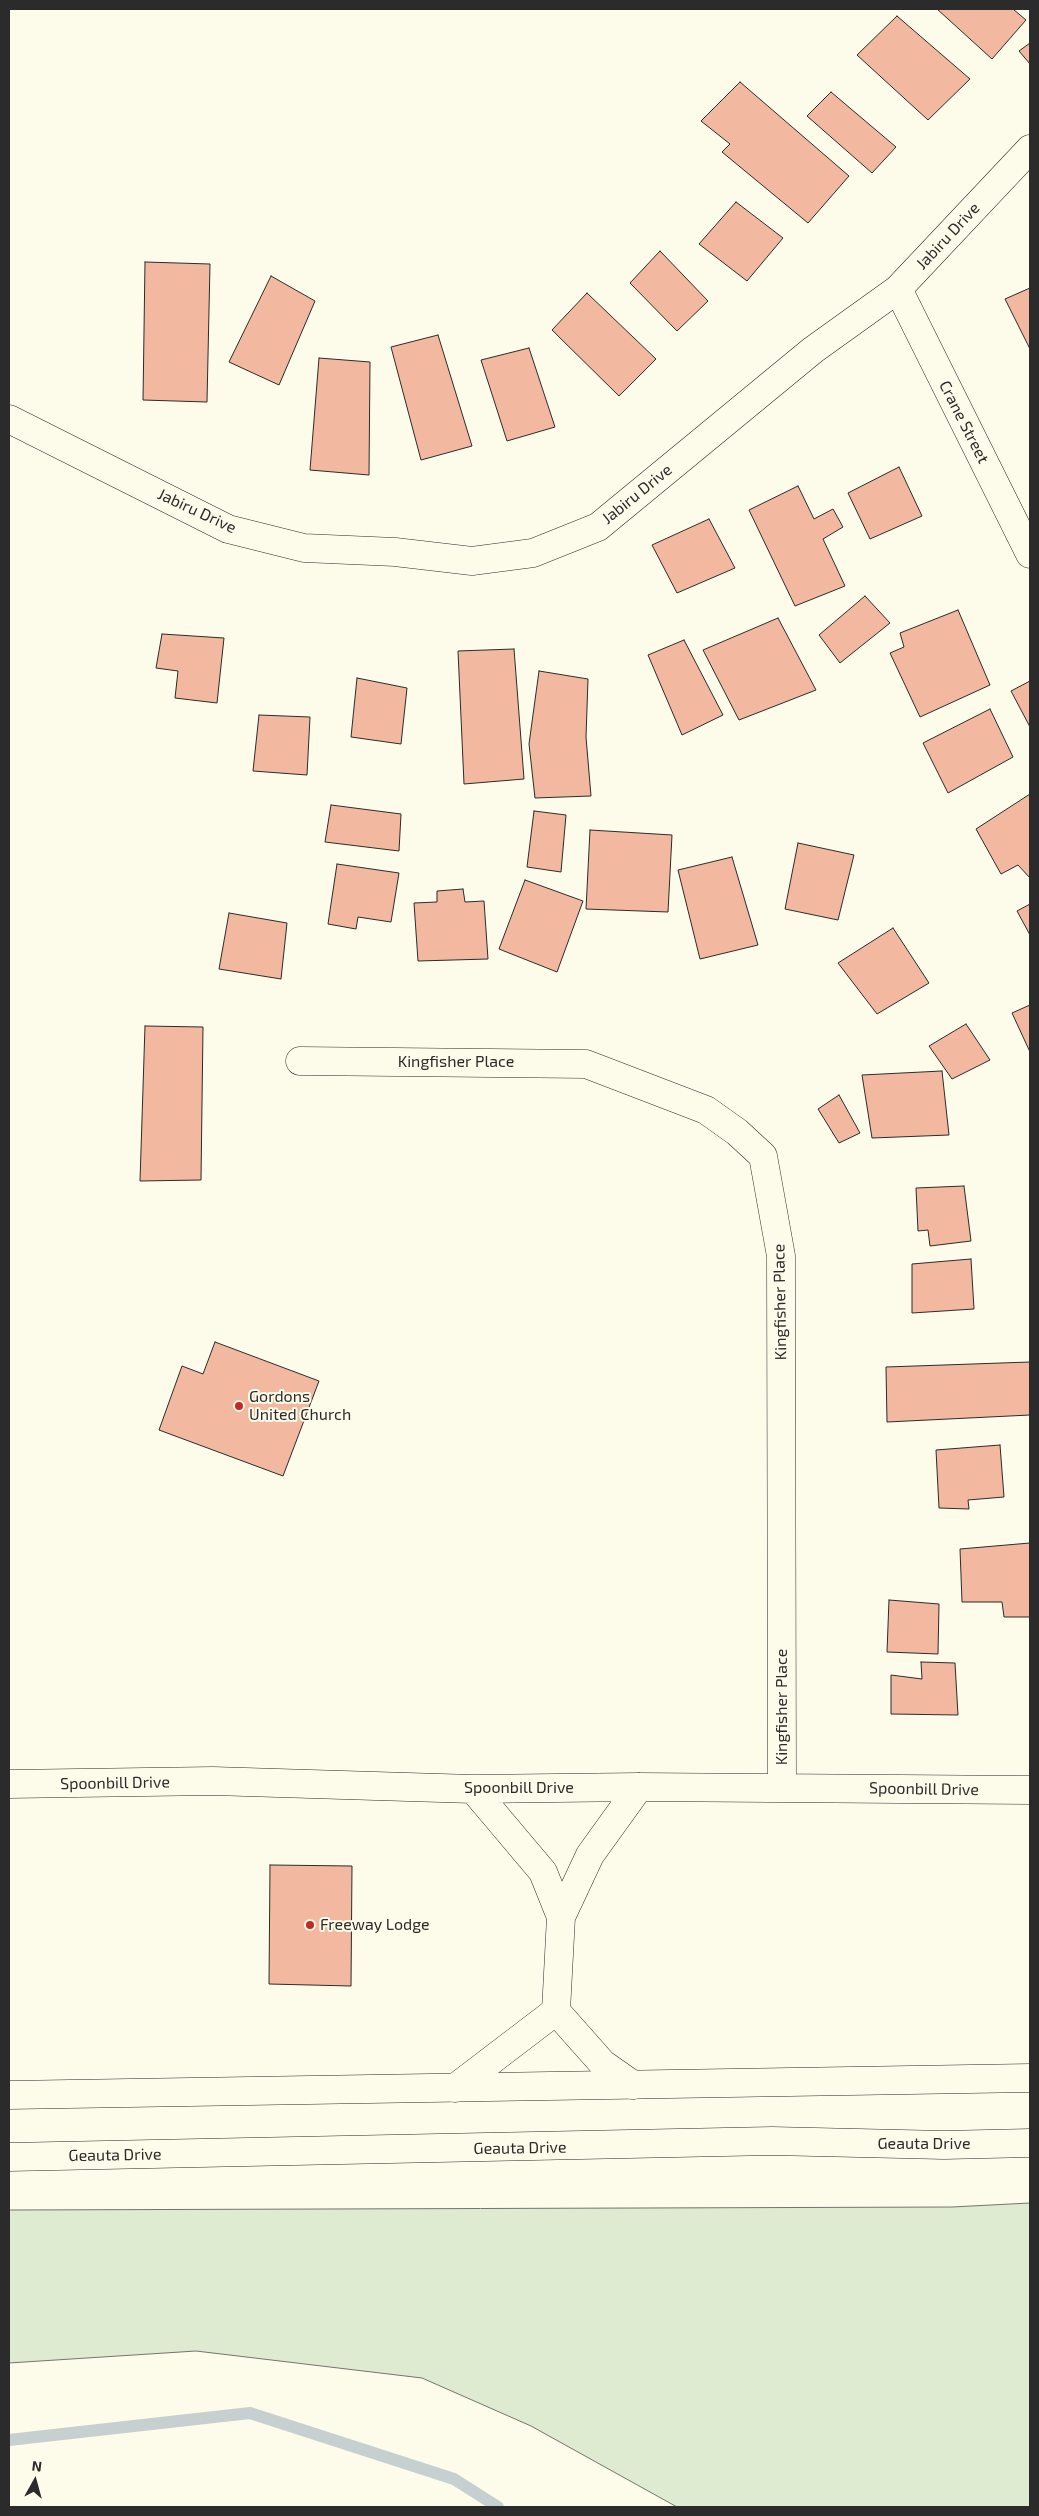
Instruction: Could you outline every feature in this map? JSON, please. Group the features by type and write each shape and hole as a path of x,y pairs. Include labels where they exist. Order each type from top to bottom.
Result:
{"street":[{"name":"Jabiru Drive","path":"9,419 228,529 304,548 395,552 472,561 533,553 598,527 812,350 898,289 1030,149"},
{"name":"Crane Street","path":"898,289 1030,554"},
{"name":"Kingfisher Place","path":"300,1061 586,1064 706,1110 737,1132 763,1156 781,1256 782,1788"},
{"name":"Spoonbill Drive","path":"9,1784 212,1782 472,1789 639,1787 1030,1790"},
{"path":"633,2085 604,2064 556,2011 561,1917 590,1855 639,1787"},
{"path":"472,1789 543,1872 561,1917"},
{"path":"455,2088 556,2011"},
{"path":"9,2096 1030,2078"},
{"name":"Geauta Drive","path":"9,2157 772,2141 944,2145 1030,2143"}],"green space":[{"path":"1030,2203 1030,2507 677,2507 531,2426 422,2378 196,2351 9,2363 9,2210 952,2207"}],"building":[{"path":"937,9 1013,9 1026,20 992,59"},
{"path":"897,16 970,79 928,120 857,55"},
{"path":"1030,43 1030,64 1019,51"},
{"path":"740,82 849,176 808,223 722,152 730,144 701,121"},
{"path":"831,92 896,147 872,173 807,116"},
{"path":"736,202 783,238 747,281 699,244"},
{"path":"660,251 708,301 677,331 630,283"},
{"path":"145,262 210,264 207,402 143,400"},
{"path":"271,276 315,301 279,385 229,362"},
{"path":"1030,288 1030,349 1005,299"},
{"path":"587,293 656,359 619,396 552,330"},
{"path":"438,335 472,446 421,460 391,347"},
{"path":"529,348 555,427 507,441 481,360"},
{"path":"319,358 370,362 369,475 310,470"},
{"path":"899,467 922,516 870,539 848,493"},
{"path":"798,486 814,519 833,509 843,527 823,539 845,586 795,606 749,510"},
{"path":"709,519 735,568 677,593 652,545"},
{"path":"865,596 890,623 840,663 819,635"},
{"path":"958,610 990,685 920,717 890,653 904,647 900,633"},
{"path":"778,618 816,690 739,720 703,650"},
{"path":"162,634 224,638 217,703 175,698 178,671 156,668"},
{"path":"684,640 723,715 682,735 648,655"},
{"path":"514,649 524,779 464,784 458,651"},
{"path":"539,671 588,679 586,737 591,796 535,798 529,744"},
{"path":"357,678 407,688 401,744 351,737"},
{"path":"1030,681 1030,727 1011,691"},
{"path":"990,709 1013,757 948,793 923,743"},
{"path":"259,715 310,717 307,775 253,771"},
{"path":"1030,794 1030,878 1018,865 1001,874 976,829"},
{"path":"331,805 401,814 399,851 325,842"},
{"path":"534,811 566,815 561,872 527,867"},
{"path":"590,830 672,835 668,912 586,909"},
{"path":"798,843 854,855 838,920 785,909"},
{"path":"732,857 758,945 700,959 678,870"},
{"path":"337,864 399,873 391,922 358,917 356,929 328,924"},
{"path":"525,880 583,901 557,972 499,949"},
{"path":"463,889 465,902 484,901 488,959 418,961 414,903 437,902 437,891"},
{"path":"1030,904 1030,935 1017,911"},
{"path":"229,913 287,923 281,979 219,969"},
{"path":"893,928 929,983 877,1014 838,963"},
{"path":"1030,1005 1030,1052 1012,1013"},
{"path":"966,1024 990,1060 952,1079 929,1046"},
{"path":"145,1026 203,1027 201,1180 140,1181"},
{"path":"942,1071 949,1135 872,1138 862,1075"},
{"path":"839,1095 860,1133 839,1143 818,1109"},
{"path":"964,1186 971,1241 930,1246 928,1230 918,1231 916,1188"},
{"path":"971,1259 974,1309 912,1313 912,1264"},
{"name":"Gordons United Church","path":"215,1342 319,1381 283,1476 159,1430 182,1366 203,1374"},
{"path":"1030,1362 1030,1415 887,1422 886,1367"},
{"path":"1000,1445 1004,1497 968,1500 969,1509 939,1508 936,1450"},
{"path":"1030,1543 1030,1617 1004,1617 1002,1602 962,1602 960,1549"},
{"path":"889,1600 939,1604 938,1654 887,1652"},
{"path":"921,1662 955,1663 958,1715 891,1714 891,1675 922,1679"},
{"name":"Freeway Lodge","path":"270,1865 352,1866 351,1986 269,1984"}],"waterway":[{"path":"9,2440 250,2413 454,2479 498,2507"}],"place":[{"name":"Gordons United Church","path":"239,1406"},
{"name":"Freeway Lodge","path":"310,1925"}]}
